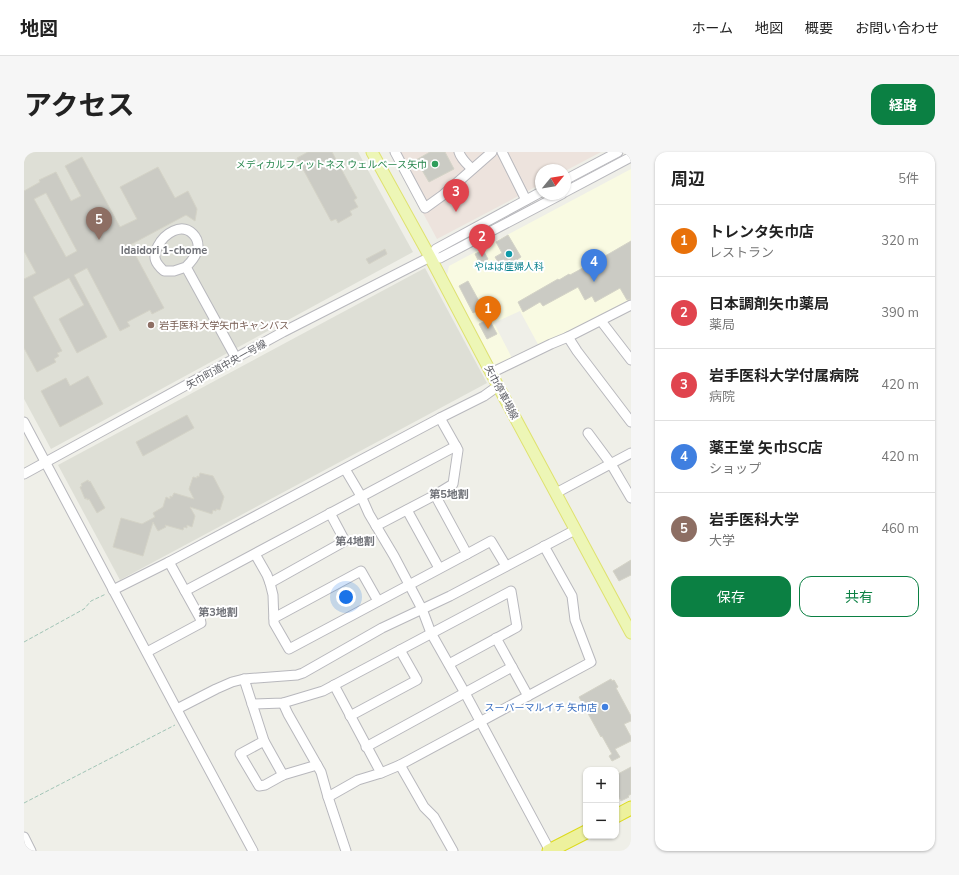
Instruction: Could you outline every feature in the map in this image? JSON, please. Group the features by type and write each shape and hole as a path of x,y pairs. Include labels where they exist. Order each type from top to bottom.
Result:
{"highway":[{"path":"619,814 631,808"},
{"path":"619,822 631,816"},
{"path":"549,851 583,834"},
{"path":"564,851 587,839"}],"main road":[{"name":"矢巾停車場線","path":"372,152 631,633"}],"street":[{"path":"395,152 424,208 443,195 492,152"},
{"path":"459,152 463,160 472,169"},
{"path":"502,152 526,200"},
{"path":"571,177 618,152"},
{"path":"571,189 631,157"},
{"name":"矢巾町道中央一号線","path":"430,258 436,249 535,195"},
{"name":"矢巾町道中央一号線","path":"24,474 283,332 430,258 440,258 551,200"},
{"path":"185,229 192,233 196,238 198,246 195,254 186,267 174,271 164,271 155,259 156,250 160,242 167,234 175,230 185,229"},
{"path":"186,267 236,358"},
{"path":"491,373 601,321 631,305"},
{"path":"601,321 631,360"},
{"path":"568,337 631,422"},
{"path":"113,590 170,562 484,396 498,386"},
{"path":"376,526 453,484 458,450 440,418"},
{"path":"24,422 253,851"},
{"path":"588,433 611,464 631,498"},
{"path":"185,591 456,446"},
{"path":"556,493 631,453"},
{"path":"345,469 410,585 422,609 431,633 510,775 549,851"},
{"path":"435,495 468,554"},
{"path":"406,510 439,568"},
{"path":"270,583 345,541 330,513"},
{"path":"177,709 232,682 244,679 297,675 303,673 382,628 450,596 576,530"},
{"path":"255,554 270,583 273,595 274,623 289,649 491,541 506,566"},
{"path":"328,797 358,780 400,765 591,662 575,620 572,596 544,546"},
{"path":"146,652 201,623 200,618 170,562"},
{"path":"274,618 361,571 378,601"},
{"path":"252,704 283,703 323,691 512,591 517,626 449,664"},
{"path":"496,638 528,696"},
{"path":"350,716 417,680 400,650"},
{"path":"366,747 512,667"},
{"path":"244,679 264,741 283,775"},
{"path":"334,685 381,773"},
{"path":"283,703 321,772 346,851"},
{"path":"264,741 240,754 259,786 265,785 283,775 317,765"},
{"path":"400,765 424,807 434,817 453,851"},
{"path":"24,837 31,851"}],"path":[{"path":"24,642 84,609 91,601 113,590"},
{"path":"24,803 183,721"}],"shaded area":[{"name":"岩手医科大学矢巾キャンパス","path":"24,152 358,152 413,252 51,449 24,399"},
{"path":"390,152 601,152 571,168 571,164 535,164 535,187 437,239"},
{"path":"631,169 631,304 540,348 520,311 494,323 513,360 496,368 447,275 449,266"},
{"name":"岩手医科大学矢巾キャンパス","path":"425,268 487,383 120,580 58,465"}],"building":[{"path":"308,152 332,152 357,198 354,200 358,207 350,211 352,215 338,223 336,219 331,221 297,158"},
{"name":"メディカルフィットネス ウェルベース矢巾","path":"430,152 445,152 454,169 429,182 416,160"},
{"path":"82,157 120,227 137,219 120,187 158,167 175,198 188,191 197,209 195,221 186,215 130,245 164,308 152,314 150,310 127,322 130,326 120,331 87,268 74,275 107,337 77,353 59,319 84,305 69,278 33,297 62,351 57,353 59,356 54,359 56,362 37,372 24,348 24,279 36,273 24,251 24,191 40,182 39,180 56,172 71,201 81,196 65,166","holes":["46,193 77,251 66,257 34,199"]},
{"name":"やはば産婦人科","path":"508,235 521,257 512,263 511,261 501,267 495,257 502,253 496,242"},
{"path":"631,241 631,299 627,300 620,288 595,302 592,296 585,300 578,287 543,306 540,302 523,312 518,302 558,279 559,280 569,274 570,275 592,263 591,261 599,256 600,259"},
{"path":"385,249 387,254 369,264 366,259"},
{"path":"483,250 488,259 480,264 475,254"},
{"path":"468,281 479,301 482,300 485,306 473,313 459,286"},
{"path":"489,319 497,334 487,339 479,324"},
{"path":"88,376 103,404 60,427 41,391 66,378 70,386"},
{"path":"187,415 194,428 143,456 136,442"},
{"path":"200,473 213,476 224,497 220,510 213,510 212,514 190,507 195,516 192,527 187,525 187,528 184,527 183,530 165,525 166,527 158,531 153,522 143,556 113,547 121,518 142,524 155,517 153,513 163,507 166,497 170,499 170,496 172,497 174,493 194,499 189,489 193,477 199,477"},
{"path":"88,480 105,508 97,513 89,499 85,499 80,487 82,486 81,484"},
{"path":"631,560 631,575 619,581 613,571"},
{"name":"スーパーマルイチ 矢巾店","path":"611,679 612,681 614,680 618,687 616,688 631,716 631,721 624,724 631,737 631,741 615,749 620,757 612,761 609,756 612,754 579,697"},
{"path":"631,767 631,794 628,796 629,797 621,801 619,797 619,773"}],"place":[{"name":"メディカルフィットネス ウェルベース矢巾","path":"435,164"},
{"name":"岩手医科大学付属病院","path":"456,212"},
{"name":"岩手医科大学","path":"99,240"},
{"name":"やはば産婦人科","path":"509,254"},
{"name":"日本調剤矢巾薬局","path":"482,257"},
{"name":"薬王堂 矢巾SC店","path":"594,282"},
{"name":"岩手医科大学矢巾キャンパス","path":"151,325"},
{"name":"トレンタ矢巾店","path":"488,329"},
{"name":"スーパーマルイチ 矢巾店","path":"605,707"}],"district":[{"name":"Idaidori 1-chome","path":"164,250"},
{"name":"第5地割","path":"449,494"},
{"name":"第4地割","path":"355,541"},
{"name":"第3地割","path":"218,612"}]}
